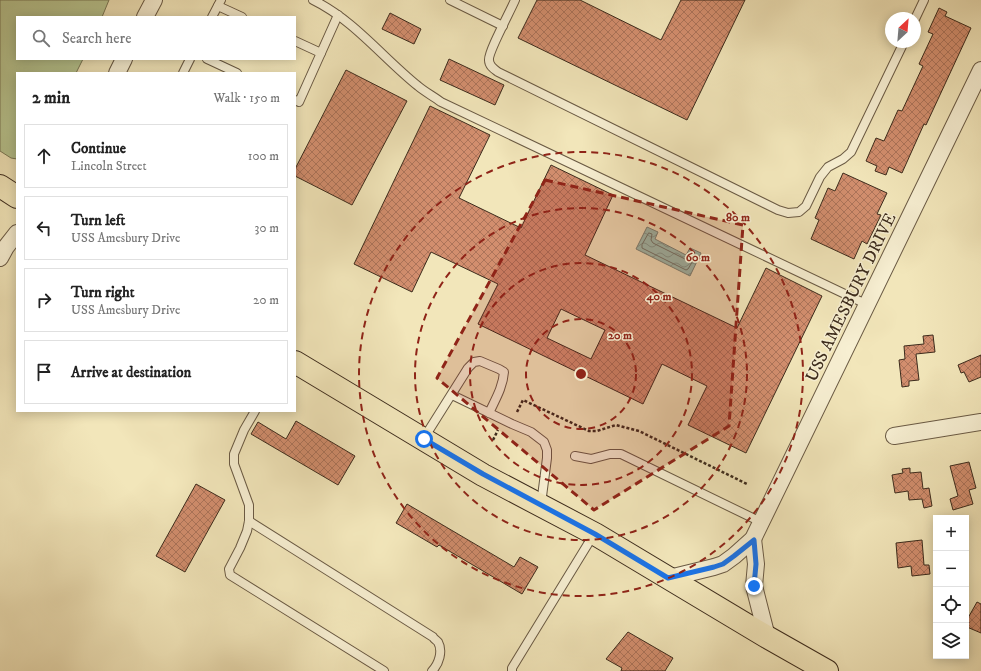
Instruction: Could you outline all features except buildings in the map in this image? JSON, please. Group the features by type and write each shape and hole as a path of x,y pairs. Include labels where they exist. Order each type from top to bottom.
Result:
{"main road":[{"path":"0,186 16,196"},
{"path":"296,363 483,474 595,534 767,637 827,671"}],"street":[{"path":"144,0 144,16"},
{"path":"145,16 154,0"},
{"path":"118,72 124,60"},
{"name":"USS AMESBURY DRIVE","path":"767,637 754,586 756,564 754,540 761,522 868,305 981,70"},
{"path":"0,258 16,234"},
{"path":"894,436 981,422"},
{"path":"668,578 723,564 754,540"}],"lane":[{"path":"313,0 348,22 418,86 441,102 868,305"},
{"path":"450,0 503,26"},
{"path":"516,0 488,59 491,66 498,72 778,210 788,213 799,212 806,206 820,177 828,167 843,159 851,152 901,48"},
{"path":"918,12 924,0"},
{"path":"212,16 219,3 240,16"},
{"path":"296,100 299,102 338,15"},
{"path":"296,41 321,53"},
{"path":"184,72 190,60"},
{"path":"209,60 235,72"},
{"path":"424,439 468,368 474,362 480,362 504,372 501,388 490,414"},
{"path":"452,395 531,432 544,442 547,450 547,458 541,505"},
{"path":"254,412 244,430 234,454 234,464 249,505 249,521 243,542 229,569 230,575 384,671"},
{"path":"575,456 591,459 610,454 621,454 761,522"},
{"path":"249,521 433,637 438,642 440,654 432,671"},
{"path":"512,671 512,668 595,534"}],"path":[{"path":"513,410 517,412 523,400 589,431 616,425 640,432 747,484"},
{"path":"493,440 498,430"}],"highlighted area":[{"path":"545,180 743,225 729,426 594,510 437,378"}],"shaded area":[{"path":"0,0 109,0 102,16 16,16 16,60 82,60 76,72 16,72 16,159 11,158 0,151"}],"water":[{"path":"647,227 658,232 655,239 686,255 690,248 701,253 690,276 636,249"}],"route":[{"path":"424,439 483,474 595,534 668,578 723,564 754,540 756,564 754,586"}]}
